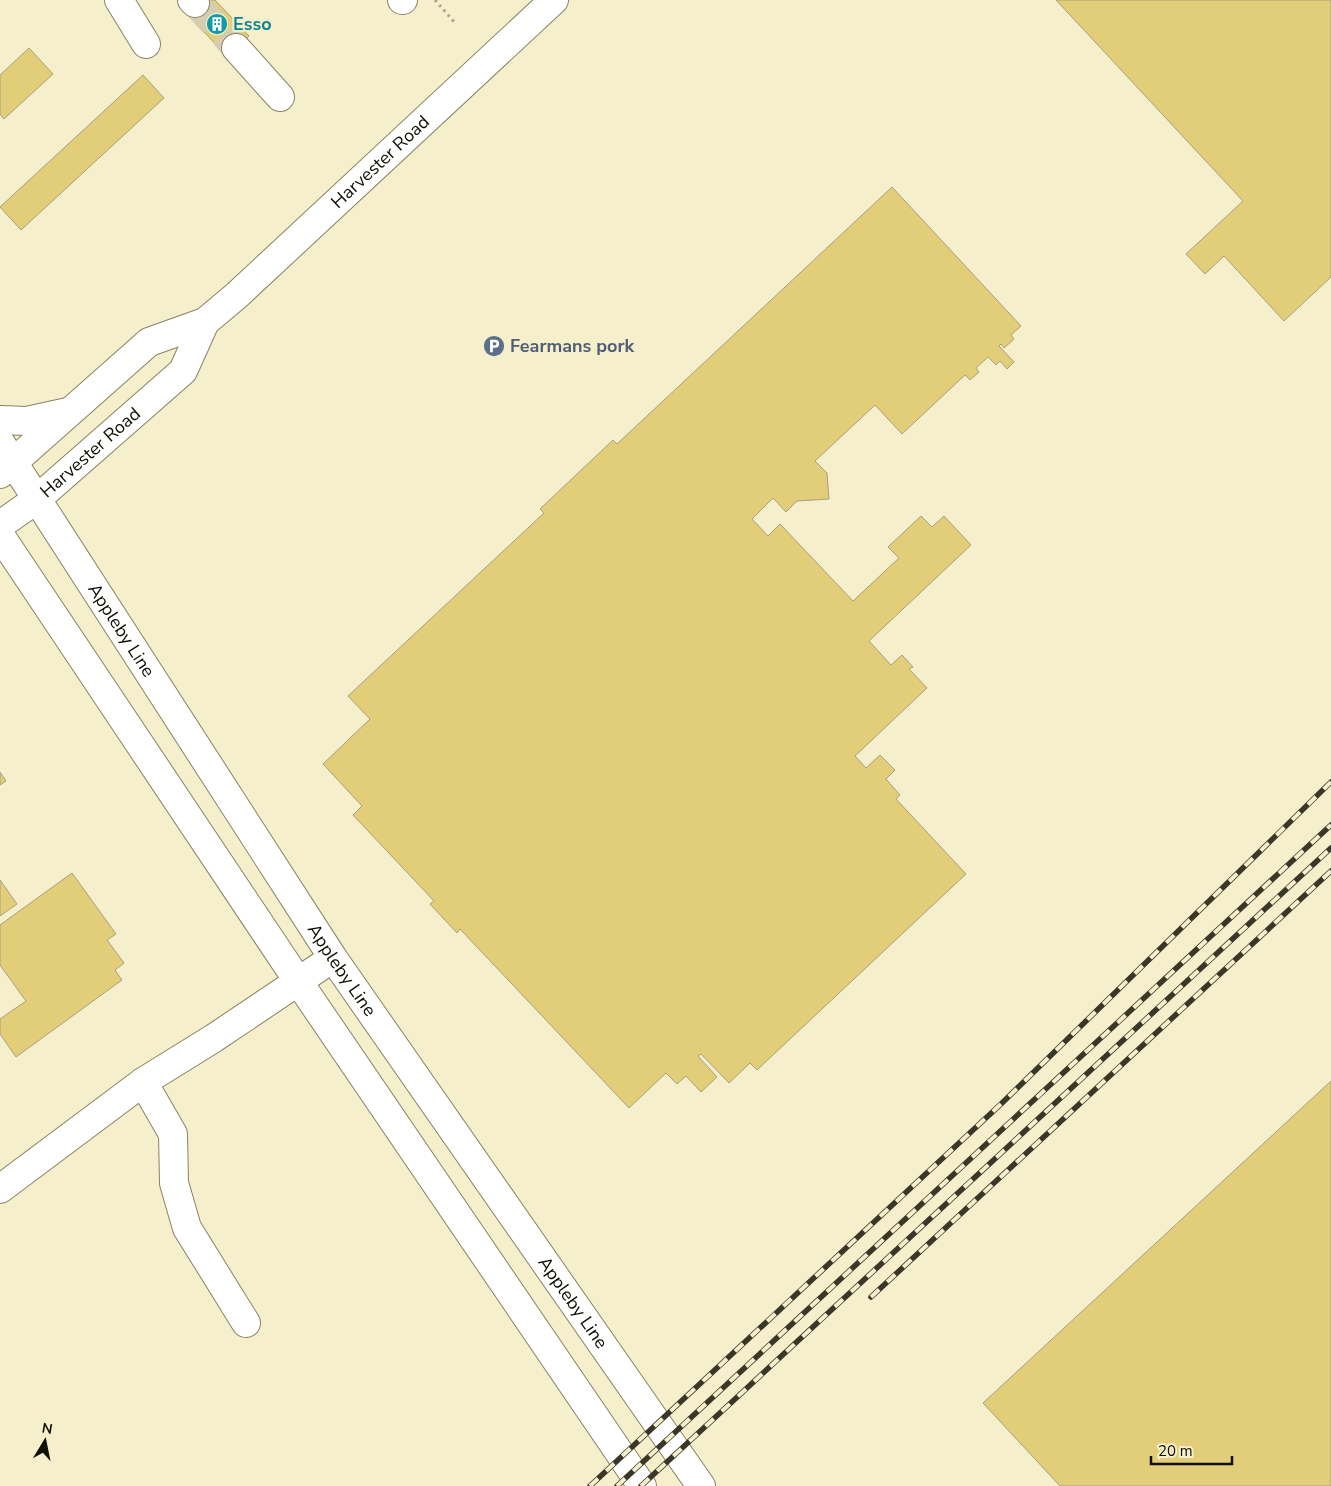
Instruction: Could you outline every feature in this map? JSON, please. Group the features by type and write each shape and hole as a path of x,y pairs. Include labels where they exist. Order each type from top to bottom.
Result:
{"main road":[{"path":"119,0 146,44"},
{"name":"Harvester Road","path":"4,459 72,411 149,342 205,322 554,0"},
{"path":"236,48 280,97"},
{"name":"Harvester Road","path":"0,525 37,499 183,371 205,322"},
{"path":"0,420 26,421 72,411"},
{"name":"Appleby Line","path":"4,459 37,499 333,958 701,1486"},
{"path":"0,535 298,981 642,1486"},
{"path":"0,1189 143,1082 214,1038 333,958"},
{"path":"143,1082 173,1134 174,1182 187,1228 246,1322"}],"path":[{"path":"435,0 456,24"}],"building":[{"name":"Esso","path":"198,0 215,0 249,36 227,56 185,12"},
{"path":"1056,0 1331,0 1331,277 1284,321 1224,256 1205,274 1186,254 1243,201"},
{"path":"29,48 53,74 4,119 0,114 0,75"},
{"path":"143,75 164,98 21,230 0,207"},
{"path":"892,187 1021,326 1011,335 1014,339 1004,348 1001,344 999,346 1014,362 1007,369 1000,361 996,365 988,357 976,368 979,372 970,380 965,375 902,434 875,405 815,461 827,473 829,499 797,501 786,512 773,498 752,519 768,536 780,524 853,601 899,558 888,547 921,516 932,527 944,516 971,545 869,641 891,665 902,655 913,667 909,669 927,688 855,756 866,768 880,755 895,770 886,779 900,795 896,799 966,874 757,1070 750,1063 729,1083 701,1054 698,1056 717,1077 701,1092 686,1076 677,1084 666,1073 629,1108 460,929 457,933 430,904 434,901 353,815 362,806 323,764 370,719 348,696 544,513 540,509 613,440 617,444"},
{"path":"0,772 6,781 0,785"},
{"path":"72,873 116,934 107,940 124,963 115,970 122,980 16,1057 0,1034 0,1019 26,1001 0,965 0,925"},
{"path":"0,880 17,904 0,916"},
{"path":"1331,1081 1331,1486 1060,1486 983,1403"}],"tunnel":[{"path":"195,3 236,48"}],"railway":[{"path":"590,1486 1001,1104 1331,782"},
{"path":"617,1486 1331,825"},
{"path":"641,1486 1331,848"},
{"path":"871,1297 1331,871"}],"place":[{"name":"Esso","path":"217,24"},
{"name":"Fearmans pork","path":"494,346"}]}
